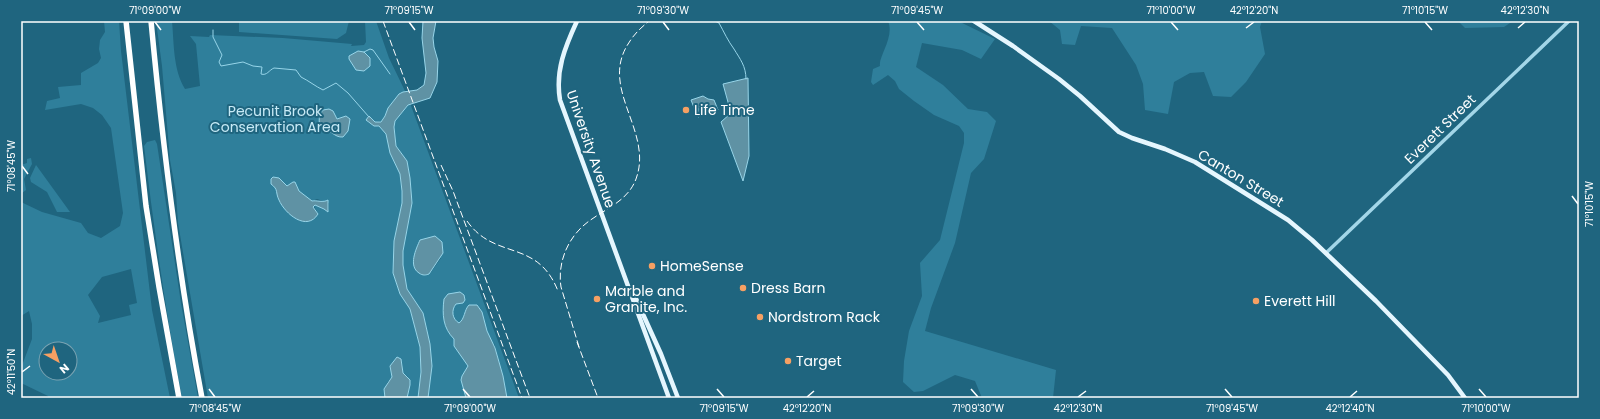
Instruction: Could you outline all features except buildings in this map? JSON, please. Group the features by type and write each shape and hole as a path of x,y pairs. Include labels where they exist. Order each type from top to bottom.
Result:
{"highway":[{"path":"126,21 146,206 179,398"},
{"path":"151,21 170,203 202,398"}],"main road":[{"path":"574,21 574,30"},
{"name":"University Avenue","path":"578,21 564,52 560,68 558,80 560,100 669,398"},
{"name":"Canton Street","path":"974,21 1013,46 1058,79 1090,105 1119,132 1195,162 1280,214 1326,253 1376,301 1441,368 1465,398"},
{"name":"University Avenue","path":"628,284 640,304 678,398"}],"street":[{"name":"Everett Street","path":"1326,253 1569,21"}],"green space":[{"path":"104,21 119,21 121,51 152,310 170,398 48,398 48,396 21,383 21,368 32,339 32,324 29,311 21,316 21,202 42,212 81,223 88,233 101,238 120,226 123,213 111,128 102,115 93,108 81,104 45,110 47,101 60,98 58,87 81,85 81,73 98,63 101,58 99,49 100,40 105,32","holes":["131,269 137,303 129,305 131,315 98,323 100,316 88,295 102,277"]},
{"name":"Pecunit Brook Conservation Area","path":"156,21 172,21 176,65 181,82 185,89 200,86 196,44 190,36 209,37 210,35 283,38 352,44 351,46 364,45 366,42 365,21 376,21 389,58 405,91 399,94 390,106 382,121 375,122 369,116 368,122 388,129 402,165 400,176 402,203 394,241 393,273 400,294 410,309 420,347 421,372 418,398 407,398 408,377 403,373 402,362 397,357 390,366 392,377 387,383 385,398 208,398 178,223 176,193 170,160 162,66","holes":["360,51 368,55 370,64 349,57","317,199 329,203 329,210 317,205 314,206 318,214 314,219 309,221 303,221 293,216 280,202 312,201"]},
{"path":"239,21 349,21 346,33 337,39 239,32"},
{"path":"888,21 958,21 995,39 981,59 962,50 922,43 916,67 943,85 968,109 987,112 996,121 984,159 971,173 955,243 931,308 925,331 1056,370 1053,398 982,398 975,381 955,375 923,391 914,392 903,382 904,361 909,331 922,296 920,263 940,240 964,143 964,133 959,126 934,115 914,101 899,89 895,81 888,75 873,85 871,82 873,69 880,66 881,57 888,40 890,27"},
{"path":"1049,21 1262,21 1260,27 1265,54 1246,82 1231,97 1213,96 1204,72 1190,73 1174,82 1168,114 1145,110 1143,84 1136,65 1112,28 1081,26 1075,45 1062,44 1060,30"},
{"path":"1458,21 1513,21 1504,27 1465,28"},
{"path":"410,103 519,398 507,398 494,343 489,398 428,398 432,366 430,344 423,313 407,289 403,265 403,251 412,203 407,161 396,146 394,127 395,121","holes":["441,258 431,272 413,262"]},
{"path":"155,140 157,144 181,303 198,398 182,398 171,335 156,240 144,146 147,142"},
{"path":"31,158 32,164 24,179 26,190 22,193 21,165 27,163 27,159"},
{"path":"36,165 70,212 57,212 47,192 31,182 30,178"}],"shaded area":[{"path":"423,21 436,21 433,38 438,61 437,82 430,98 408,105 395,121 394,127 396,146 407,161 412,203 403,251 403,265 407,289 423,313 430,344 432,366 428,398 418,398 421,372 420,347 410,309 400,294 393,273 394,241 402,203 400,174 390,153 386,134 379,126 374,126 366,120 369,116 375,122 381,122 388,108 399,94 417,90 424,85 426,73 422,38"},
{"path":"358,51 364,52 370,58 370,66 364,71 356,70 349,59 349,56"},
{"path":"748,78 749,156 743,181 721,122 731,113 723,84"},
{"path":"703,96 714,100 718,110 713,112 710,106 711,112 698,117 695,112 702,108 695,110 691,100"},
{"path":"329,109 333,111 337,119 346,116 350,119 348,131 343,137 337,136 323,128 320,128 320,114 323,110"},
{"path":"273,177 279,178 287,186 295,182 299,191 312,201 328,200 328,212 315,205 313,207 318,214 313,219 302,221 297,219 286,211 282,205 276,190 271,184 271,179"},
{"path":"435,236 442,242 443,253 429,274 422,275 414,266 413,262 415,253 420,240"},
{"path":"460,292 464,295 465,300 463,303 456,304 453,309 454,317 459,323 469,305 477,305 482,312 487,331 495,348 503,376 507,398 466,398 461,380 468,366 454,346 454,339 445,326 443,316 444,299 448,294"},
{"path":"397,357 401,359 403,373 410,380 407,398 385,398 384,389 392,377 390,366"}],"waterway":[{"path":"715,21 719,23 744,66 746,79"},
{"path":"213,30 213,37 222,55 219,62 221,66 243,62 253,66 262,67 261,74 266,74 274,68 296,70 301,77 323,90 336,83 348,93 369,117"},
{"path":"364,52 370,49 373,50 390,74"}],"railway":[{"path":"383,21 522,398"},
{"path":"579,347 561,287 560,277 563,258 566,249 577,232 592,219 623,198 633,186 636,179 640,161 638,143 622,92 620,76 622,58 630,41 649,21"},
{"path":"441,165 453,191 530,398"},
{"path":"467,221 478,233 490,241 527,256 539,263 549,274 558,291"},
{"path":"577,342 598,398"}],"place":[{"name":"Life Time","path":"686,110"},
{"name":"HomeSense","path":"652,266"},
{"name":"Dress Barn","path":"743,288"},
{"name":"Marble and Granite, Inc.","path":"597,299"},
{"name":"Everett Hill","path":"1256,301"},
{"name":"Nordstrom Rack","path":"760,317"},
{"name":"Target","path":"788,361"}]}
